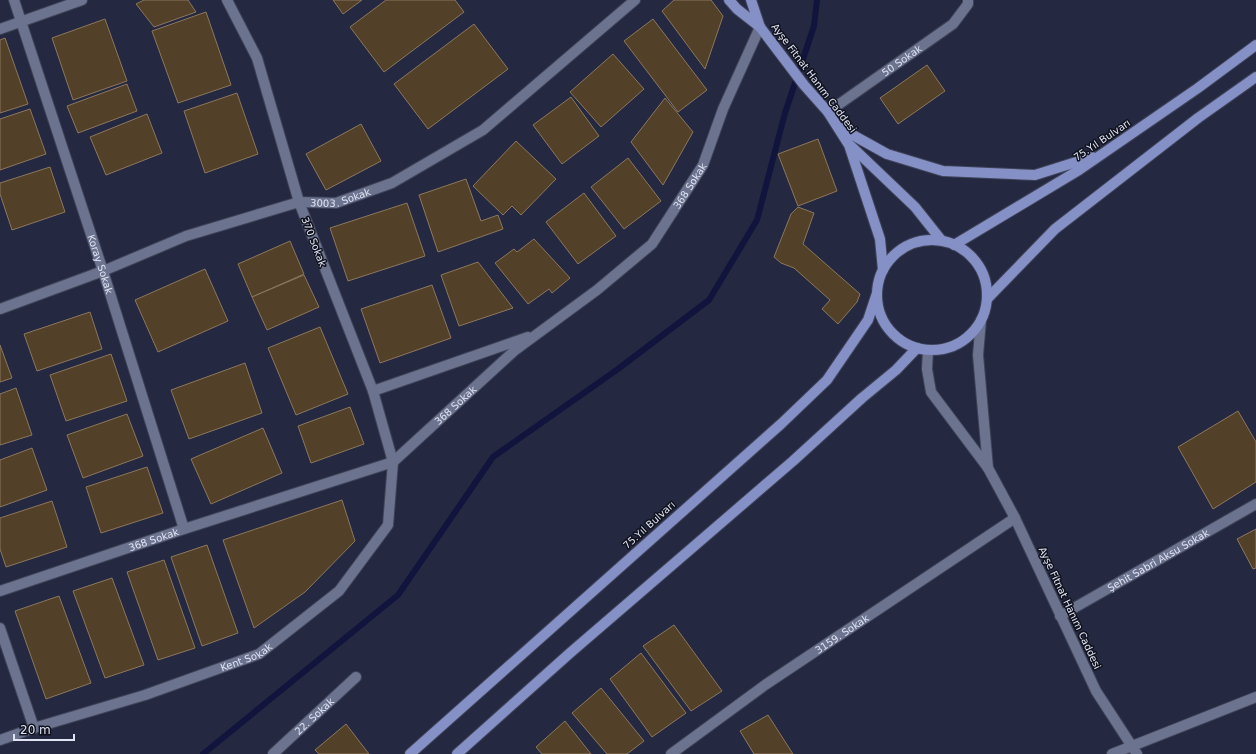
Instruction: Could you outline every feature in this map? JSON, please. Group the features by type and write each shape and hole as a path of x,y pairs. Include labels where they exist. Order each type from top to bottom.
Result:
{"main road":[{"name":"Ayşe Fitnat Hanım Caddesi","path":"730,0 737,8 760,27 803,83 828,112 849,145 880,239 883,270"},
{"name":"Ayşe Fitnat Hanım Caddesi","path":"751,0 760,27"},
{"name":"75.Yıl Bulvarı","path":"954,244 1079,170 1198,88 1256,45"},
{"path":"987,299 1055,229 1198,118 1256,77"},
{"path":"839,128 887,154 943,171 1035,175 1101,154"},
{"name":"Ayşe Fitnat Hanım Caddesi","path":"849,145 915,207 942,241"},
{"path":"924,241 942,241 954,244 968,253 980,266 986,282 987,299 981,320 972,333 959,343 944,349 928,350 917,348 900,340 888,327 880,311 877,293 883,270 894,256 908,246 924,241"},
{"name":"75.Yıl Bulvarı","path":"410,754 781,424 827,380 868,320 877,293"},
{"path":"457,754 570,652 793,461 862,398 896,370 917,348"}],"street":[{"name":"Koray Sokak","path":"14,0 103,271 184,529"},
{"path":"0,29 82,0"},
{"name":"370 Sokak","path":"227,0 257,58 299,202 373,391 393,462"},
{"name":"3003. Sokak","path":"0,309 103,271 186,236 299,202 336,203 392,183 483,130 635,0"},
{"name":"50 Sokak","path":"828,112 953,24 968,4 968,0"},
{"name":"368 Sokak","path":"0,591 184,529 393,462 514,351 597,290 652,244 703,165 723,108 760,27"},
{"name":"Ayşe Fitnat Hanım Caddesi","path":"981,320 978,355 988,468"},
{"path":"373,391 538,334"},
{"name":"Ayşe Fitnat Hanım Caddesi","path":"928,350 927,369 931,392 988,468 1015,518 1096,691 1134,750"},
{"name":"Kent Sokak","path":"0,740 34,728 146,695 259,654 338,591 388,525 393,462"},
{"name":"Şehit Sabri Aksu Sokak","path":"1060,616 1256,504"},
{"name":"3159. Sokak","path":"671,754 765,685 1015,518"},
{"path":"0,628 34,728"},
{"name":"22. Sokak","path":"273,754 356,677"},
{"path":"1112,754 1134,750 1256,697"}],"building":[{"path":"144,0 188,0 196,12 154,27 136,4"},
{"path":"333,0 362,0 343,14"},
{"path":"386,0 455,0 464,12 384,72 350,27"},
{"path":"674,0 711,0 723,16 705,69 662,11"},
{"path":"206,12 231,85 178,103 152,31"},
{"path":"105,19 127,81 73,100 52,38"},
{"path":"653,19 707,90 678,112 624,41"},
{"path":"474,24 508,69 428,129 394,84"},
{"path":"5,38 28,104 0,113 0,40"},
{"path":"613,54 644,89 601,127 570,92"},
{"path":"927,65 945,91 898,124 880,98"},
{"path":"127,84 137,111 78,133 67,106"},
{"path":"237,93 258,154 205,173 184,111"},
{"path":"571,97 599,136 562,164 533,125"},
{"path":"665,98 693,132 663,185 631,142"},
{"path":"30,109 46,154 0,170 0,119"},
{"path":"147,114 162,153 106,175 90,137"},
{"path":"361,124 381,161 326,190 306,154"},
{"path":"818,139 837,191 798,206 778,154"},
{"path":"516,141 556,179 521,215 512,206 503,215 473,186"},
{"path":"628,158 661,201 624,229 591,187"},
{"path":"50,167 65,212 12,230 0,194 0,183"},
{"path":"466,179 481,221 498,215 503,229 438,252 419,195"},
{"path":"584,193 616,236 578,264 546,222"},
{"path":"407,203 425,256 348,281 330,228"},
{"path":"798,207 814,213 803,244 860,294 857,302 838,324 822,309 830,300 794,268 781,263 774,257 791,214"},
{"path":"534,239 570,278 552,293 549,289 528,304 495,263 514,249 517,252"},
{"path":"290,241 304,274 252,297 238,264"},
{"path":"478,262 513,308 459,326 441,275"},
{"path":"205,269 228,321 158,352 135,300"},
{"path":"304,275 319,307 267,330 252,297"},
{"path":"432,285 451,338 380,363 361,309"},
{"path":"90,312 102,349 37,371 24,334"},
{"path":"320,327 348,394 296,415 268,348"},
{"path":"0,345 12,378 0,382"},
{"path":"111,354 127,401 66,421 50,375"},
{"path":"245,363 262,413 189,439 171,390"},
{"path":"16,388 32,435 0,445 0,394"},
{"path":"350,407 364,444 311,463 298,426"},
{"path":"1238,411 1256,442 1256,482 1213,509 1178,447"},
{"path":"127,414 143,456 83,478 67,435"},
{"path":"263,428 282,473 211,504 191,459"},
{"path":"32,448 47,490 0,507 0,460"},
{"path":"147,467 163,513 101,533 86,487"},
{"path":"342,500 355,541 305,592 254,628 223,540"},
{"path":"52,501 67,547 6,567 0,549 0,518"},
{"path":"1256,529 1256,568 1253,569 1237,539"},
{"path":"207,545 238,633 202,646 171,557"},
{"path":"164,560 195,648 158,660 127,572"},
{"path":"112,578 144,665 105,678 73,591"},
{"path":"59,596 91,683 46,699 15,611"},
{"path":"674,625 722,691 691,711 643,646"},
{"path":"641,653 686,713 652,737 610,679"},
{"path":"601,688 644,741 627,754 607,754 572,713"},
{"path":"768,715 793,754 754,754 740,731"},
{"path":"565,721 591,754 542,754 536,747"},
{"path":"346,724 369,754 319,754 315,750"}],"waterway":[{"path":"203,754 398,595 493,457 618,369 709,300 757,220 785,113 814,26 817,0"}]}
